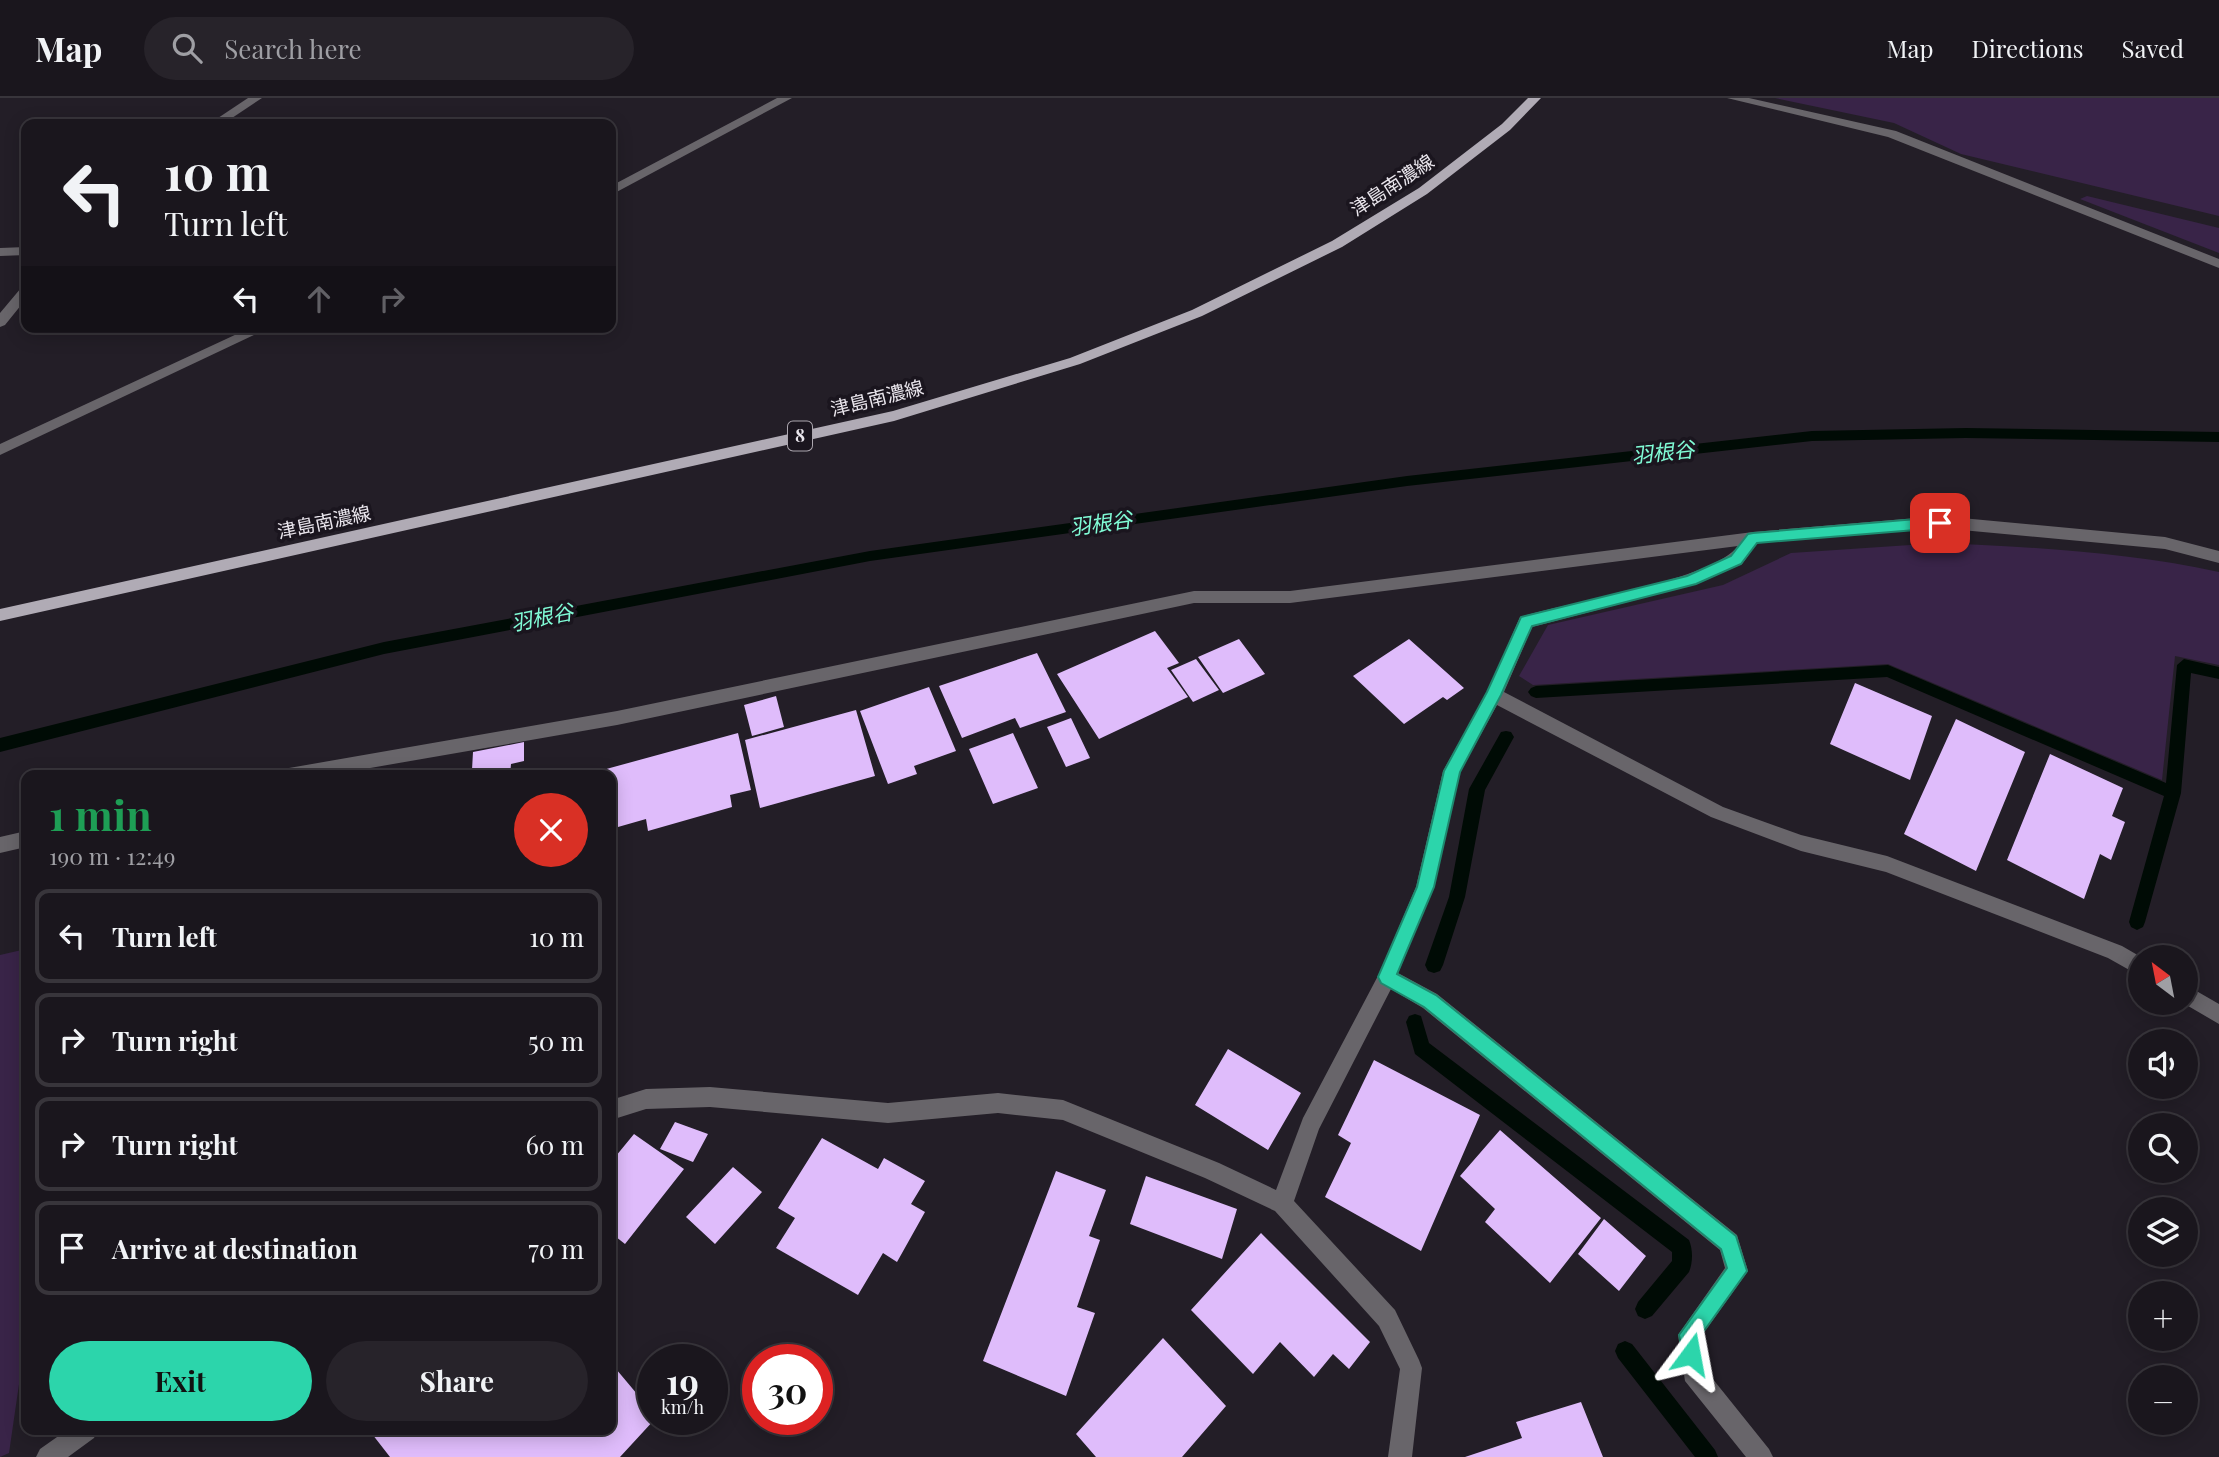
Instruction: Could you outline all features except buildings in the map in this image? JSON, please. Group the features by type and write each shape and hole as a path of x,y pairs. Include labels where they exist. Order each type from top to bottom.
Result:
{"main road":[{"name":"津島南濃線","path":"0,615 894,416 1075,360 1197,313 1337,244 1423,191 1506,127 1535,98"}],"street":[{"path":"223,119 256,98"},
{"path":"616,188 786,98"},
{"path":"1733,98 1892,134 2219,264"},
{"path":"0,252 21,251"},
{"path":"0,322 21,297"},
{"path":"0,450 251,333"},
{"path":"318,770 617,718 1194,597 1290,597 1753,538 1940,523 2165,543 2219,557"},
{"path":"1282,1204 1310,1125 1387,977 1425,887 1452,771 1494,695 1527,622 1690,580 1736,560 1753,538"},
{"path":"1494,695 1717,812 1801,843 1887,864 2115,952 2128,960"},
{"path":"0,845 21,840"},
{"path":"1387,977 1430,1001 1729,1243 1737,1271 1689,1335 1693,1373 1761,1457"},
{"path":"2198,1002 2219,1015"},
{"path":"616,1108 646,1098 709,1097 787,1106 888,1112 998,1103 1063,1110 1212,1170 1282,1204 1387,1318 1411,1368 1400,1457"},
{"path":"48,1457 79,1435"}],"shaded area":[{"path":"1775,98 2219,98 2219,216 1961,154 1894,123"},
{"path":"2087,196 2219,228 2219,253 2080,199"},
{"path":"1940,543 2115,555 2219,572 2219,665 2175,656 2162,780 1888,664 1533,685 1519,676 1548,625 1723,585 1791,553"},
{"path":"21,950 21,1370 9,1453 0,1457 0,955"}],"waterway":[{"name":"羽根谷","path":"0,745 384,648 870,556 1407,481 1812,436 1966,433 2219,437"},
{"path":"2173,793 2184,665 2219,673"},
{"path":"1536,692 1888,671 2173,793"},
{"path":"1434,965 1457,897 1477,789 1506,737"},
{"path":"2137,922 2173,793"},
{"path":"1415,1022 1421,1048 1682,1247 1682,1265 1645,1309"},
{"path":"1625,1351 1708,1457"}],"route":[{"path":"1691,1354 1689,1335 1737,1271 1729,1243 1430,1001 1387,977 1425,887 1452,771 1494,695 1527,622 1690,580 1736,560 1753,538 1940,523"}]}
